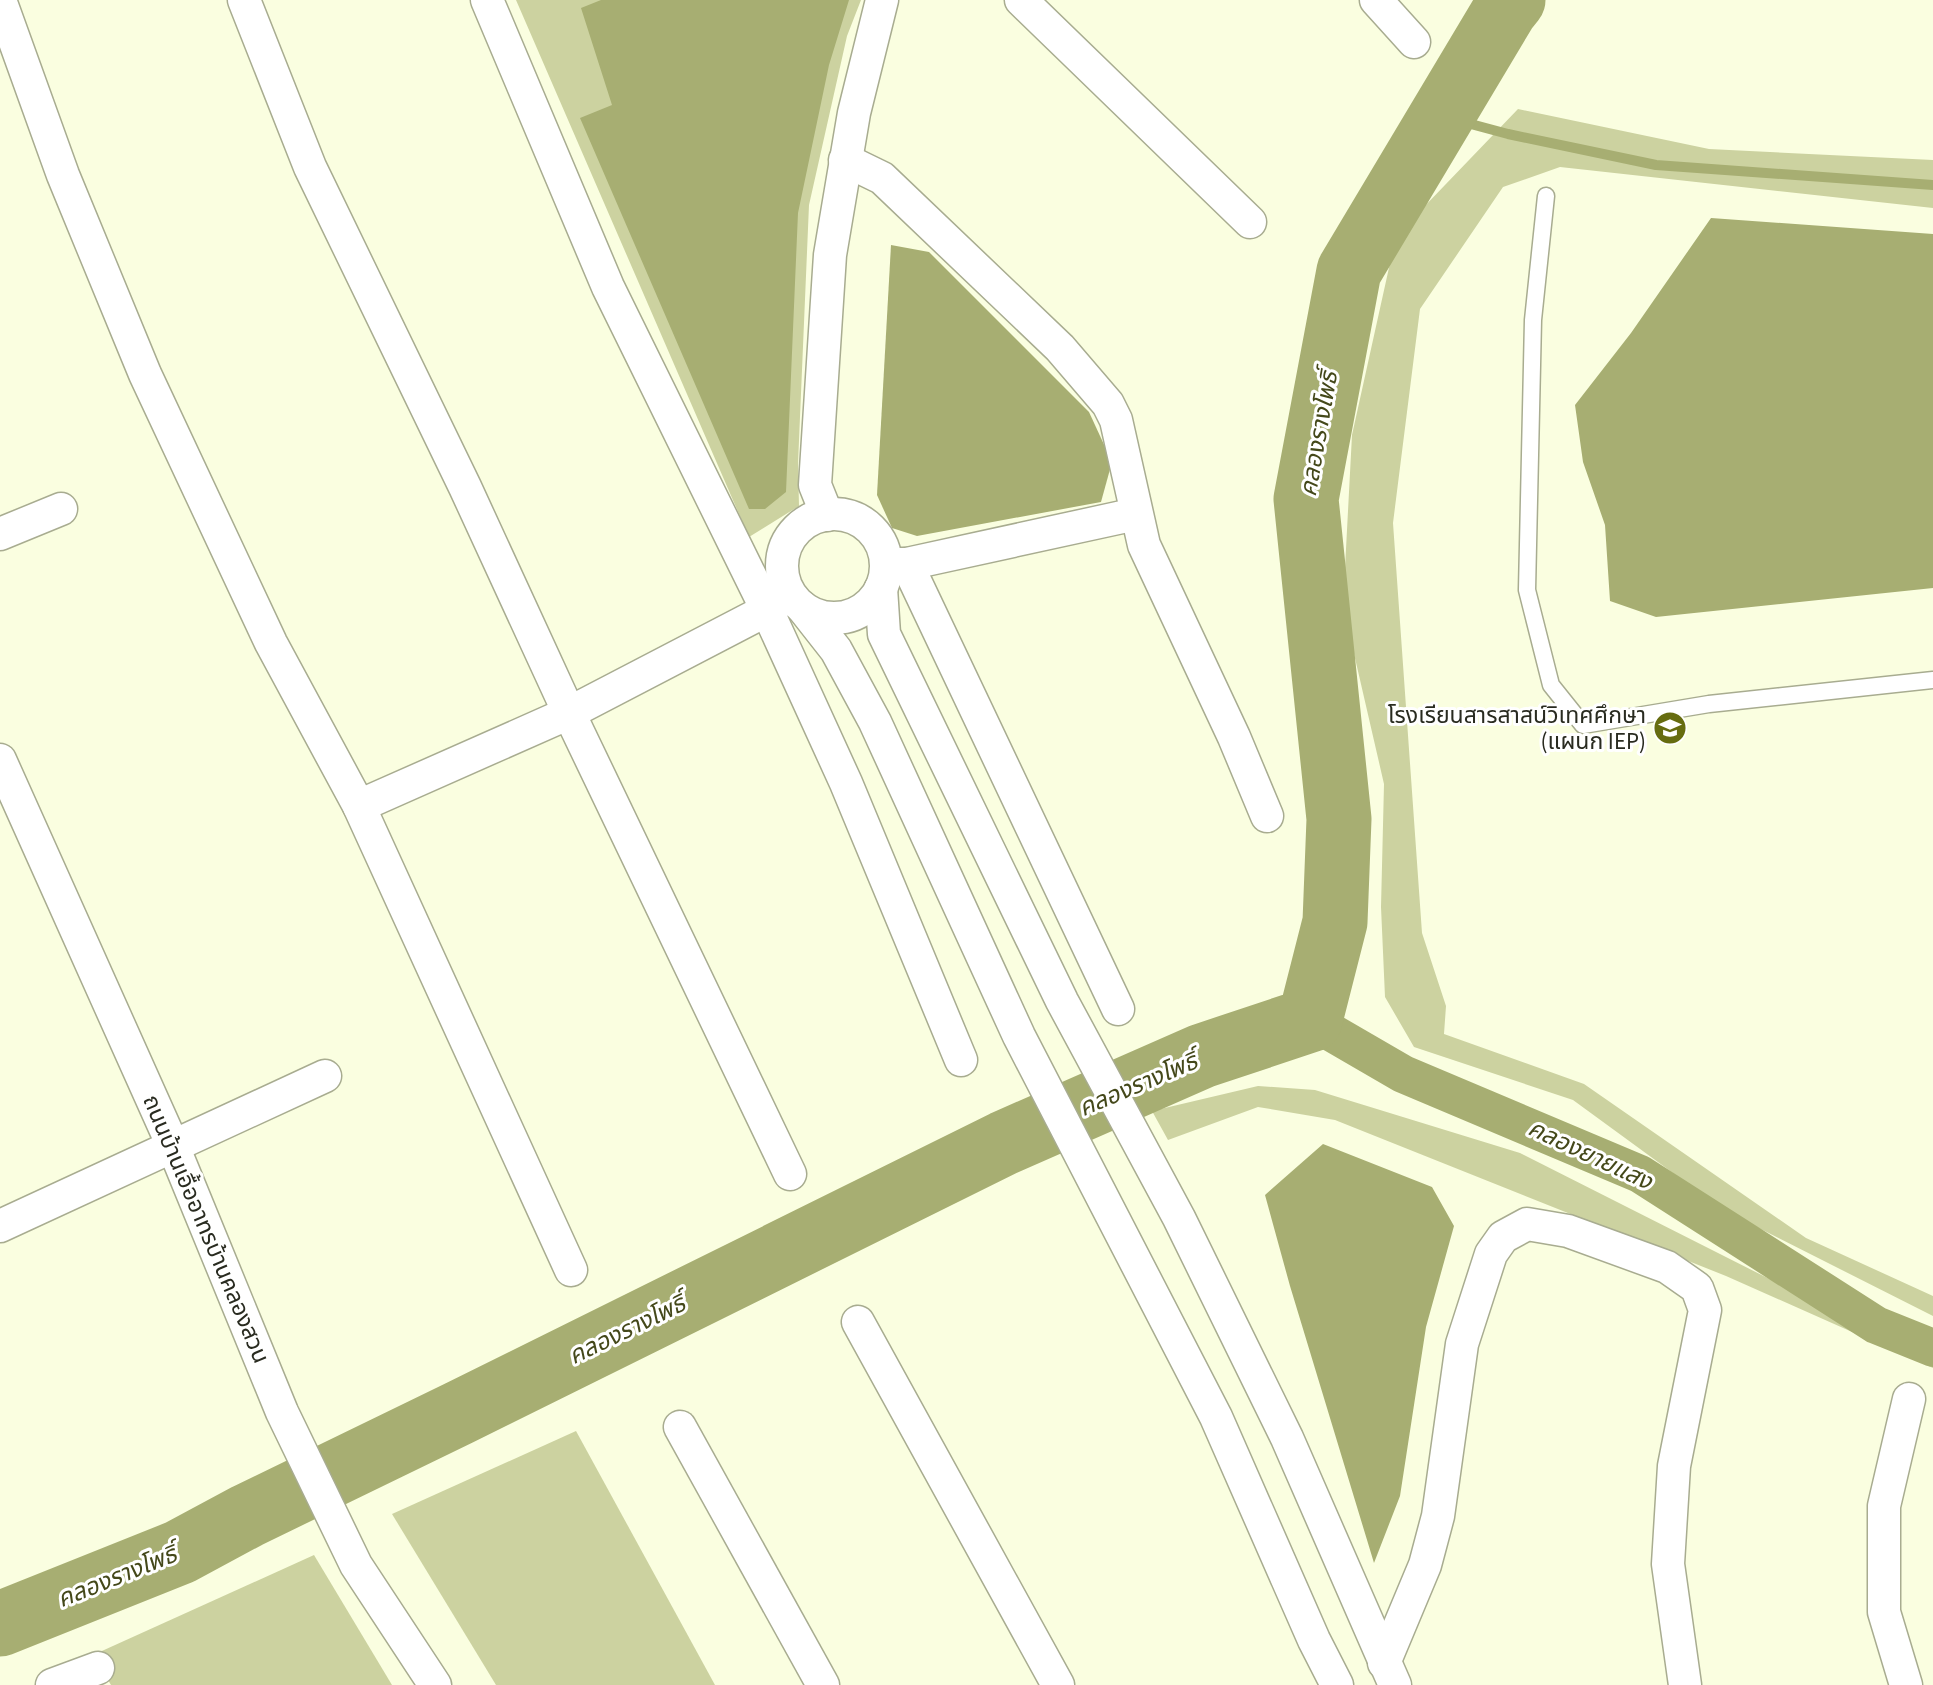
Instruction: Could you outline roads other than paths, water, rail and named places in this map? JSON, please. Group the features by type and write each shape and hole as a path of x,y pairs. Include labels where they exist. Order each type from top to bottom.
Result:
{"street":[{"path":"0,0 63,175 145,374 271,643 359,806 571,1270"},
{"path":"244,0 310,167 465,487 569,713 790,1174"},
{"path":"486,0 608,287 787,604 836,650 875,722 1019,1036 1216,1417 1314,1640 1337,1685"},
{"path":"827,515 815,485 830,255 857,100 882,0"},
{"path":"1021,0 1250,222"},
{"path":"1376,0 1414,42"},
{"path":"845,160 882,178 1060,348 1108,404 1116,420 1144,545 1234,737 1267,816"},
{"path":"0,534 61,509"},
{"path":"961,1060 846,783 787,604 783,557 789,540 801,525 818,516 836,514 855,518 871,528 882,544 891,572 1118,1009"},
{"path":"359,806 569,713 787,604 824,617 847,617 867,606 891,572 1136,514"},
{"path":"891,572 884,635 1062,1001 1177,1214 1287,1438 1389,1674"},
{"name":"ถนนบ้านเอื้ออาทรบ้านคลองสวน","path":"0,760 173,1146 282,1412 356,1564 435,1685"},
{"path":"0,1226 325,1076"},
{"path":"1389,1674 1425,1565 1437,1516 1462,1344 1491,1254 1503,1237 1527,1224 1568,1231 1667,1267 1697,1287 1705,1310 1674,1466 1668,1564 1685,1685"},
{"path":"858,1322 1058,1685"},
{"path":"1906,1685 1884,1612 1884,1506 1909,1399"},
{"path":"680,1427 823,1685"},
{"path":"52,1685 98,1668"}],"lane":[{"path":"1546,196 1532,320 1528,590 1551,685 1583,726 1709,704 1933,680"}],"waterway":[{"name":"คลองรางโพธิ์","path":"0,1624 180,1552 247,1516 1004,1143 1202,1056 1310,1020 1335,922 1339,819 1306,499 1349,271 1513,0"},
{"path":"1441,116 1508,134 1656,165 1933,185"},
{"name":"คลองยายแสง","path":"1310,1020 1403,1074 1640,1174 1876,1325 1933,1348"}],"place":[{"name":"โรงเรียนสารสาสน์วิเทศศึกษา (แผนก IEP)","path":"1670,728"}]}
